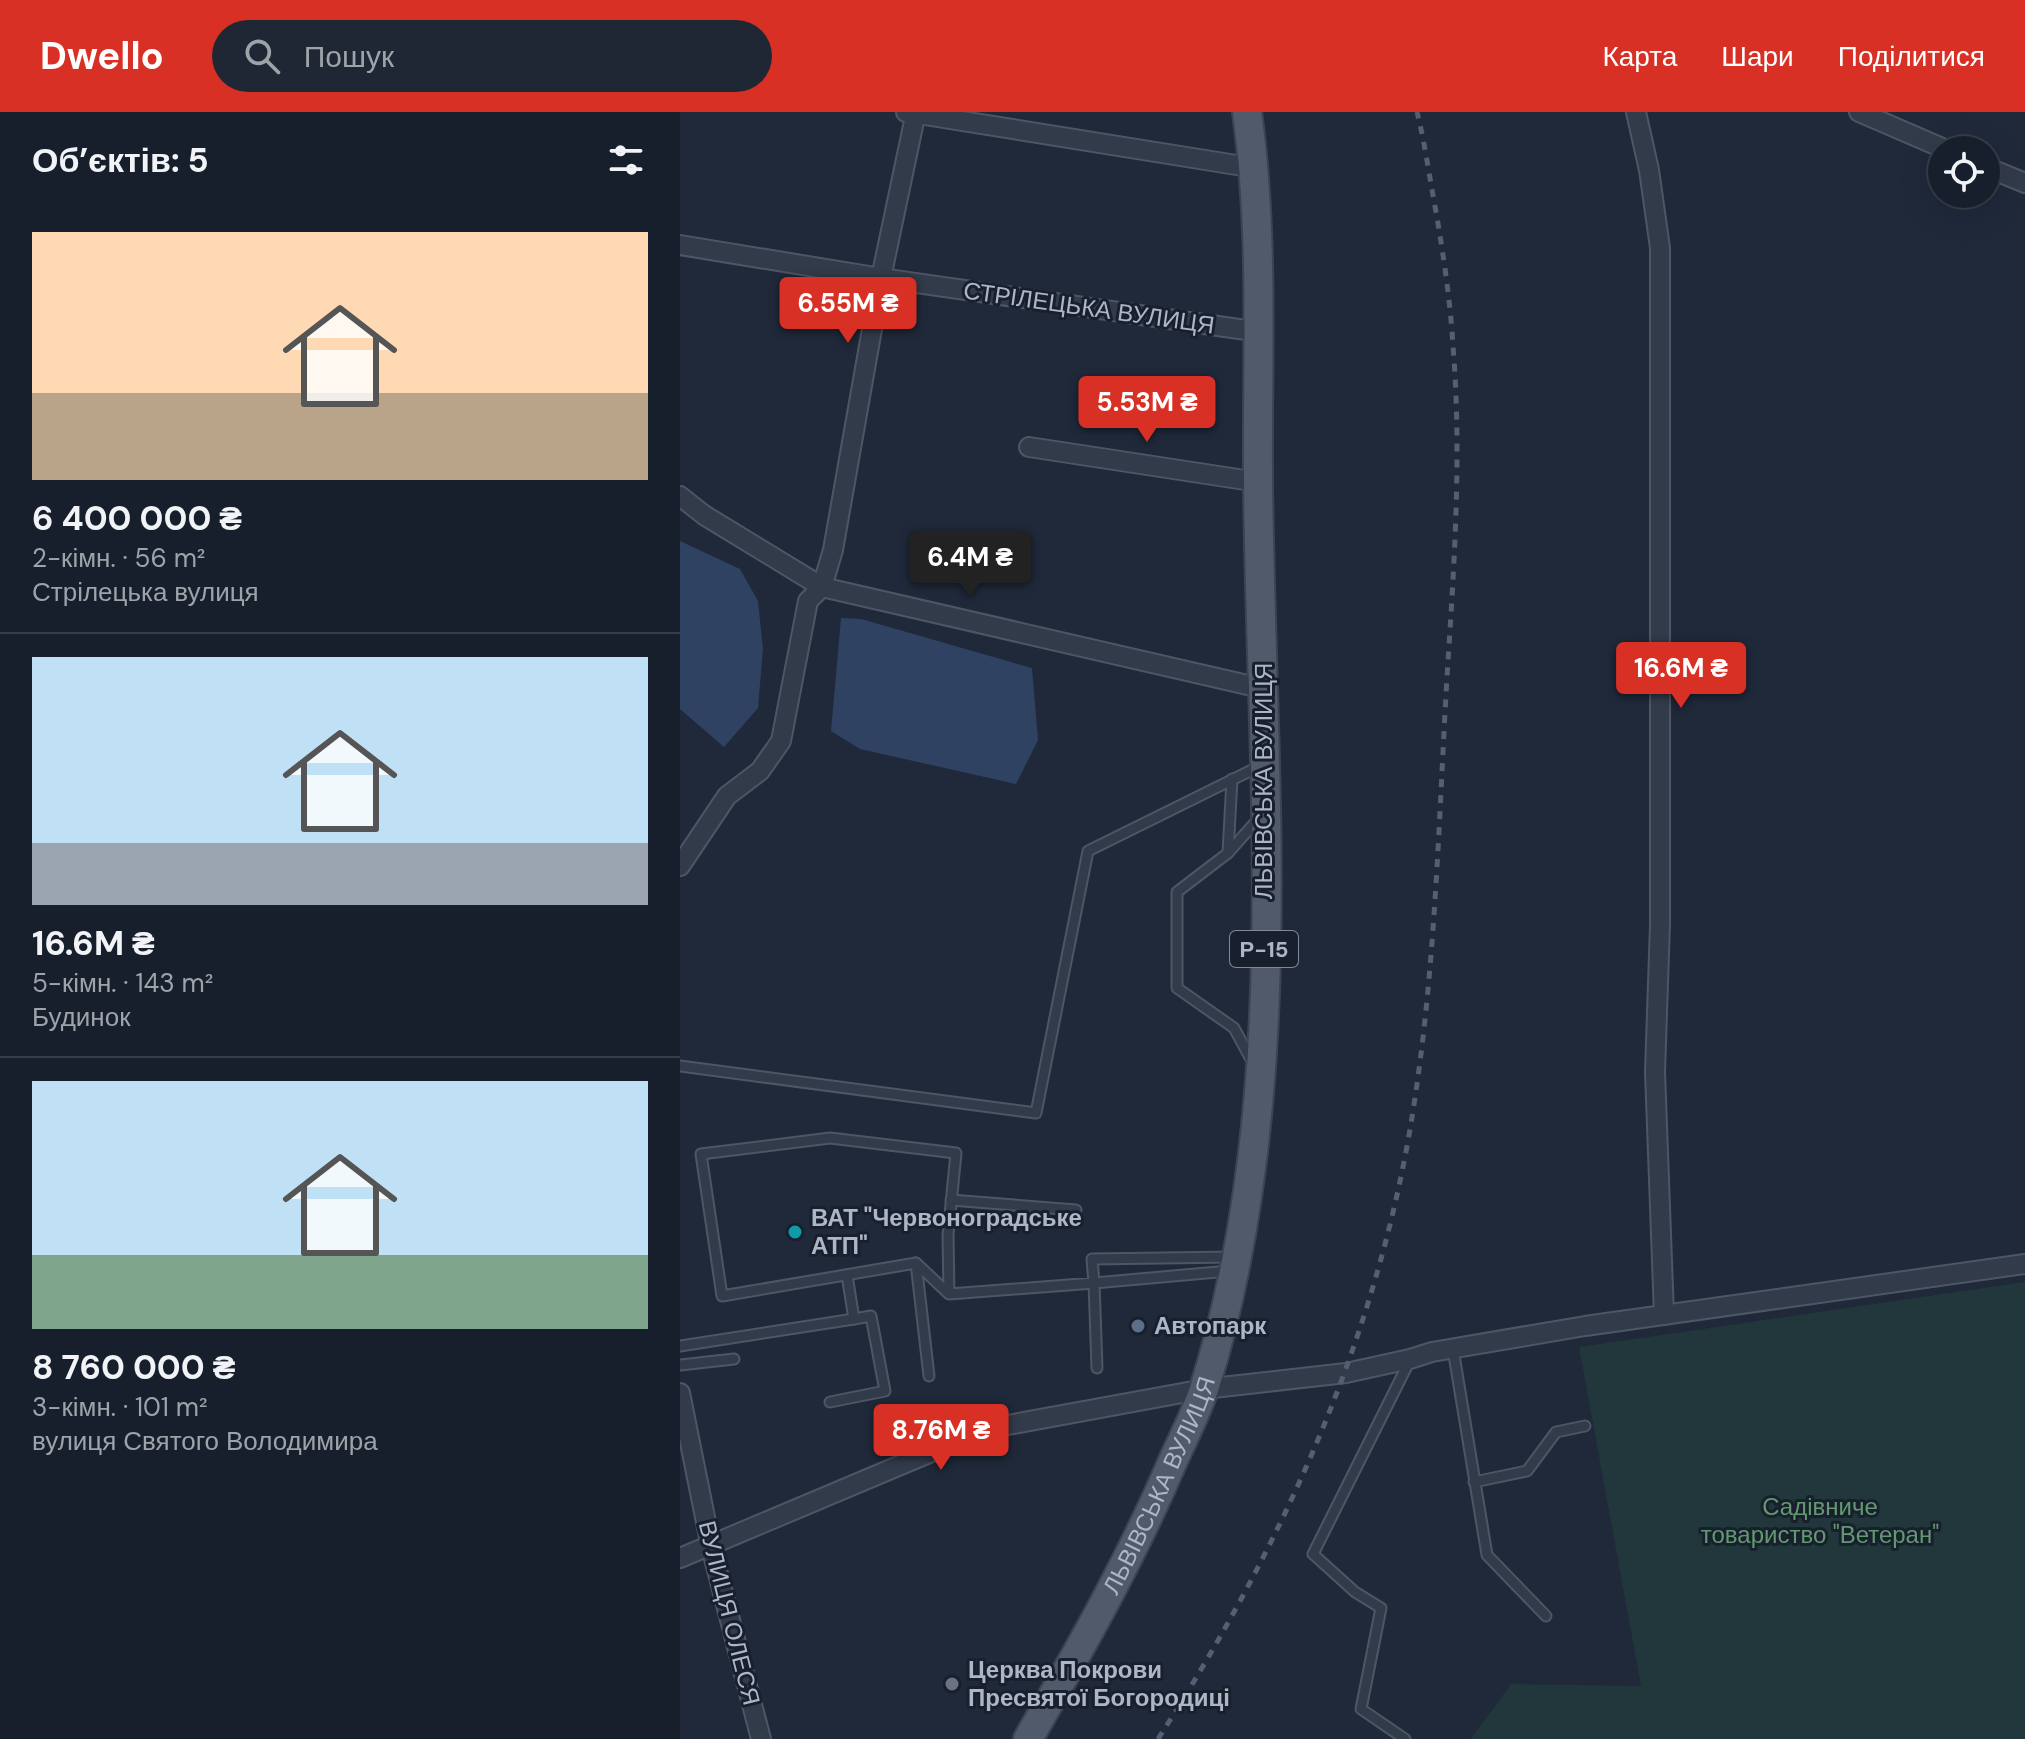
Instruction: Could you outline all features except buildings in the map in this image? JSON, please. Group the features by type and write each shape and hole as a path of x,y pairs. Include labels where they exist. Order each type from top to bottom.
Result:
{"main road":[{"name":"ЛЬВІВСЬКА ВУЛИЦЯ","path":"1028,1739 1101,1611 1149,1517 1204,1389 1236,1264 1262,1077 1267,809 1258,482 1260,332 1255,168 1247,112"}],"street":[{"path":"1636,112 1649,170 1660,248 1660,924 1655,1072 1664,1315"},
{"path":"1859,112 1928,142"},
{"path":"680,866 727,796 760,771 781,741 808,601 822,587 833,550 911,113 1255,168"},
{"path":"2000,173 2025,183"},
{"name":"СТРІЛЕЦЬКА ВУЛИЦЯ","path":"680,245 881,278 1260,332"},
{"path":"1029,447 1258,482"},
{"path":"680,496 704,515 822,587 1265,689"},
{"path":"680,1558 986,1429 1204,1389 1346,1373 1432,1352 1664,1315 2025,1264"},
{"name":"ВУЛИЦЯ ОЛЕСЯ","path":"680,1393 711,1547 761,1739"}],"lane":[{"path":"680,1066 1036,1113 1088,851 1266,762"},
{"path":"1228,853 1232,779"},
{"path":"1262,1077 1234,1028 1177,988 1177,892 1228,853 1267,809"},
{"path":"916,1263 722,1296 701,1154 830,1138 956,1153 948,1235 949,1294"},
{"path":"951,1200 1076,1210"},
{"path":"1097,1368 1092,1259 1236,1264"},
{"path":"916,1263 949,1294 1094,1283 1236,1264"},
{"path":"916,1263 929,1376"},
{"path":"847,1275 854,1319"},
{"path":"680,1346 871,1316 885,1391 830,1402"},
{"path":"1453,1349 1487,1555 1546,1616"},
{"path":"680,1365 734,1359"},
{"path":"1405,1739 1361,1709 1381,1608 1355,1592 1313,1554 1410,1359"},
{"path":"1474,1482 1527,1471 1556,1432 1585,1426"}],"green space":[{"name":"Садівниче товариство \"Ветеран\"","path":"2025,1282 2025,1739 1471,1739 1511,1684 1641,1686 1579,1347"}],"water":[{"path":"680,541 740,569 758,601 763,649 758,708 724,747 680,709"},
{"path":"841,618 861,619 1032,668 1038,740 1016,784 860,749 831,731"}],"railway":[{"path":"1158,1739 1248,1587 1323,1428 1354,1347 1380,1263 1401,1178 1416,1091 1436,884 1457,470 1456,387 1450,308 1440,233 1417,112"}],"place":[{"name":"ВАТ \"Червоноградське АТП\"","path":"795,1232"},
{"name":"Автопарк","path":"1138,1326"},
{"name":"Церква Покрови Пресвятої Богородиці","path":"952,1684"}]}
